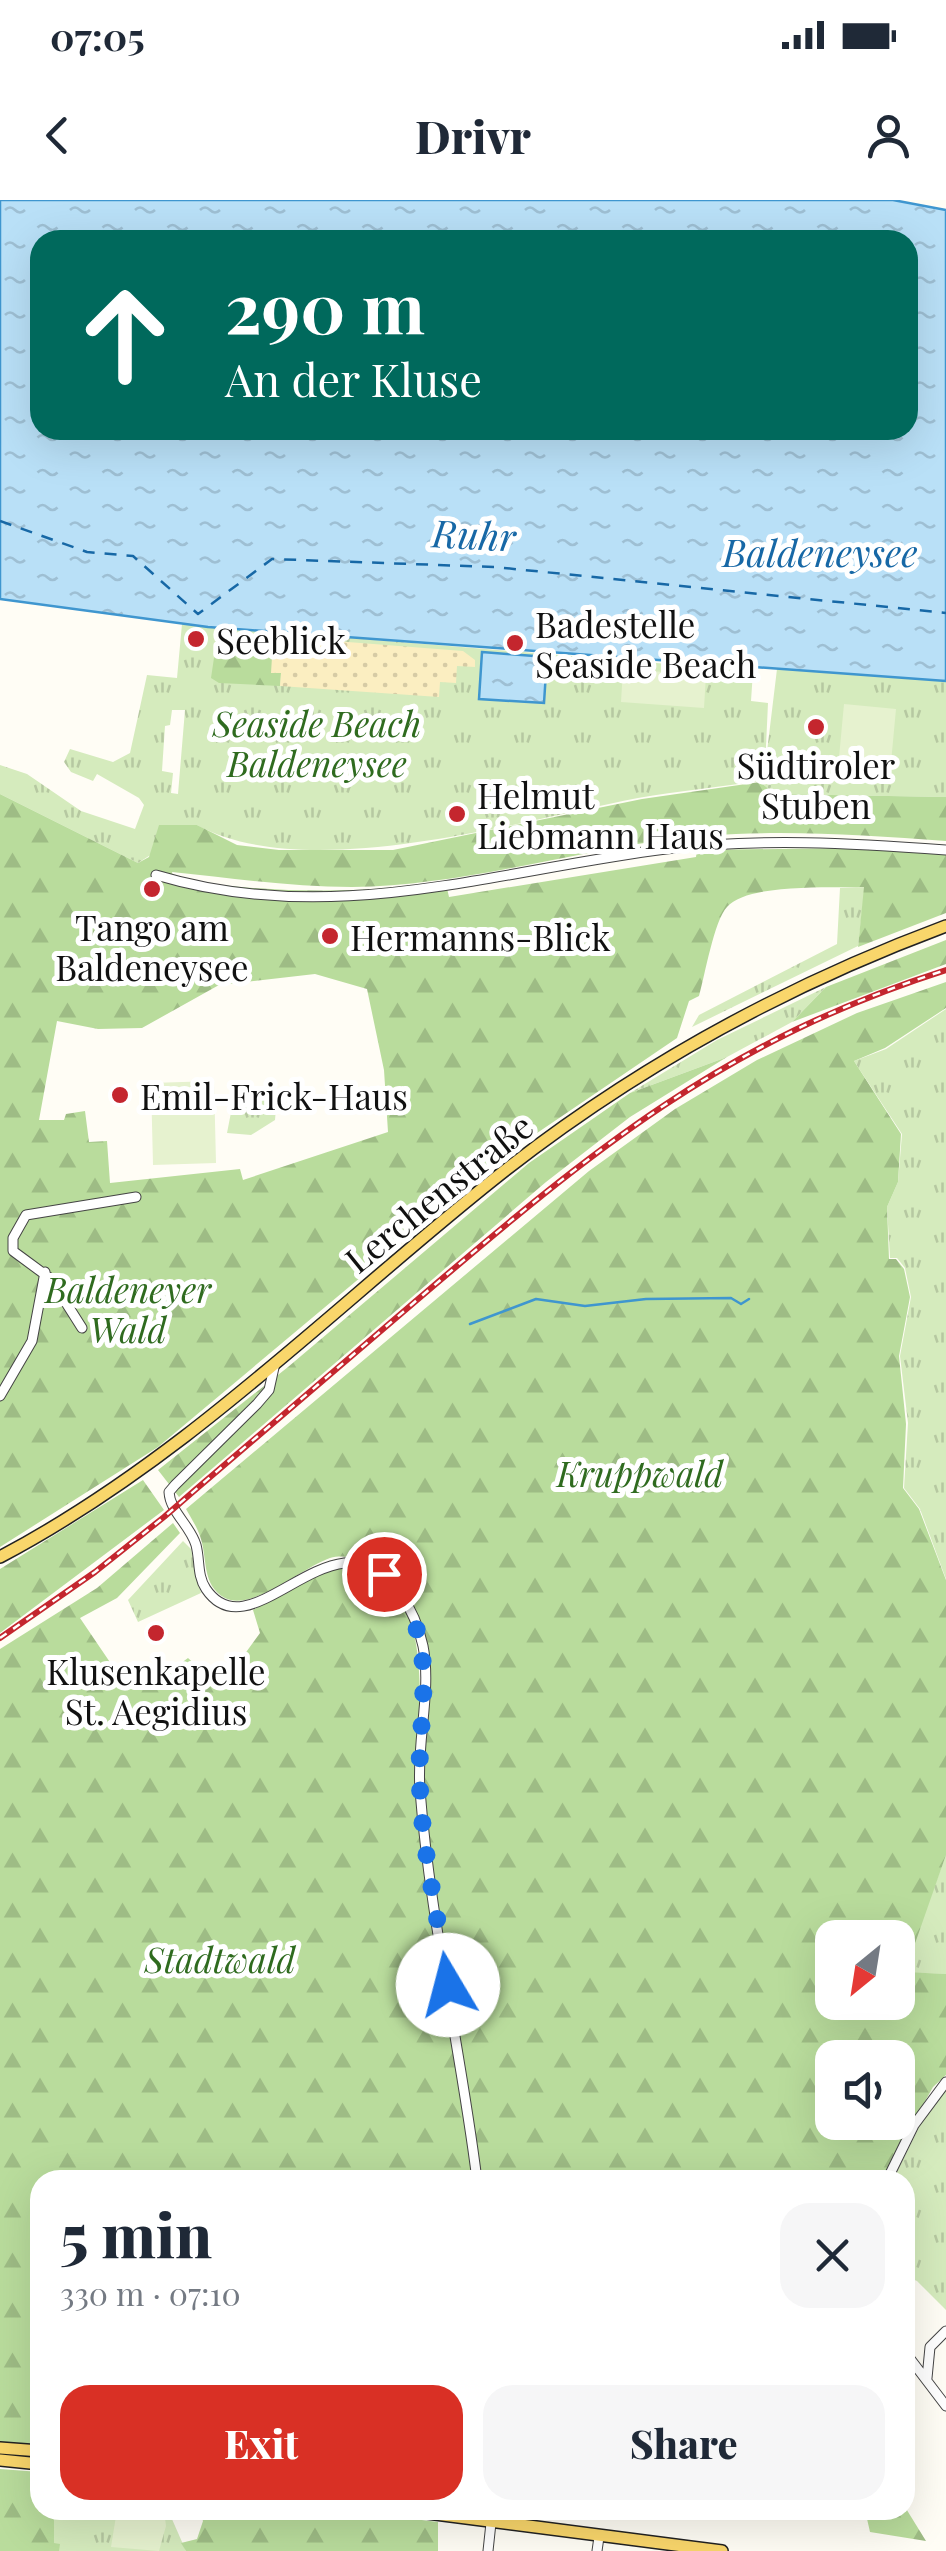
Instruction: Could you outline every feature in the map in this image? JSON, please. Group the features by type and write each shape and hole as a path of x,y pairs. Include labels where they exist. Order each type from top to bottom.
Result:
{"main road":[{"name":"Lerchenstraße","path":"0,1558 167,1452 497,1176 618,1087 753,1011 946,926"},
{"path":"0,2448 30,2451"},
{"path":"0,2460 30,2463"},
{"path":"477,2520 722,2551"}],"street":[{"path":"156,875 233,892 352,897 446,889 698,846 848,842 946,850"},
{"path":"82,1328 45,1272 12,1251 13,1238 26,1215 86,1209 136,1197"},
{"path":"0,1396 32,1342 45,1272"},
{"path":"275,1363 268,1390 169,1492 170,1504 196,1545 205,1588 222,1603 243,1607 334,1563 356,1561 384,1574 413,1618 424,1652 420,1788 476,2170"},
{"path":"892,2170 914,2124 946,2082"},
{"path":"927,2378 930,2347 946,2331"},
{"path":"915,2364 946,2406"},
{"path":"488,2551 491,2523"},
{"path":"597,2551 599,2537"}],"green space":[{"name":"Seaside Beach Baldeneysee","path":"182,624 753,671 751,701 768,703 765,768 777,669 946,681 946,797 775,794 759,781 638,798 414,843 353,849 295,849 242,842 197,825 138,863 0,794 0,765 27,774 81,811 135,829 144,805 139,798 97,774 93,781 71,772 64,762 70,749 113,762 130,753 147,675 177,678","holes":["172,710 185,710 178,794 171,793 173,773 162,771 165,726 170,725"]},
{"path":"215,651 272,657 281,673 280,686 219,683 211,678"},
{"path":"623,669 706,675 704,708 621,702"},
{"path":"844,704 896,709 889,784 837,779"},
{"name":"Baldeneyer Wald","path":"760,782 775,794 946,797 946,841 799,833 688,837 427,882 352,887 172,872 173,878 275,889 343,890 446,884 449,897 696,857 697,850 849,848 946,854 946,913 858,947 864,887 791,888 737,899 722,914 699,996 689,1001 677,1038 515,1148 158,1447 0,1547 0,794 138,863 149,857 159,825 197,825 237,845 279,850 393,850 642,799","holes":["315,974 367,989 384,1070 388,1132 243,1180 240,1169 110,1183 107,1141 89,1142 85,1111 66,1114 64,1120 39,1120 57,1021 98,1029 142,1028 219,985"]},
{"path":"865,887 858,946 692,1027 699,1015 837,944 840,888"},
{"path":"946,940 946,964 792,1022 826,987"},
{"name":"Kruppwald","path":"946,982 946,1008 885,1048 854,1061 901,1134 898,1182 887,1207 889,1259 896,1259 904,1269 910,1297 899,1356 906,1424 903,1488 919,1509 946,1580 946,1855 915,1943 915,1920 815,1920 815,2020 915,2020 915,1972 946,1974 946,2075 933,2087 915,2119 915,2040 815,2040 815,2140 903,2140 887,2170 30,2170 30,2445 0,2442 0,1649 97,1588 173,1523 180,1533 117,1598 80,1618 122,1680 135,1668 158,1680 188,1658 220,1688 260,1633 253,1610 341,1565 380,1573 399,1594 412,1623 420,1694 416,1789 422,1788 426,1667 413,1609 397,1585 369,1563 336,1557 263,1594 236,1601 225,1598 212,1586 200,1536 186,1509 589,1171 675,1109 757,1060 857,1013"},
{"path":"826,987 792,1022 727,1057 630,1093 717,1040"},
{"path":"946,1009 946,1579 920,1509 904,1488 908,1423 900,1356 911,1297 905,1268 897,1258 890,1258 887,1207 898,1182 902,1134 854,1061 886,1049"},
{"path":"727,1057 630,1117 546,1182 179,1497 158,1470 288,1367 529,1163 630,1093"},
{"path":"214,1081 216,1163 153,1165 151,1083"},
{"path":"269,1090 277,1097 275,1120 251,1135 227,1133 234,1097"},
{"path":"143,1480 164,1510 0,1633 0,1569"},
{"path":"183,1541 191,1549 201,1593 138,1622 128,1600"},
{"path":"946,1855 946,1974 915,1973 915,1939"},
{"path":"946,2089 946,2310 915,2280 915,2170 898,2170 915,2135"},
{"path":"0,2469 30,2471 30,2520 54,2520 54,2543 60,2544 59,2551 0,2551"},
{"path":"54,2520 172,2520 186,2551 59,2551 59,2545 54,2544"},
{"path":"115,2520 165,2520 159,2551 111,2547"},
{"path":"867,2520 913,2520 926,2541 870,2532"},
{"path":"203,2521 438,2522 438,2551 186,2551 181,2543 197,2539"}],"sand":[{"path":"258,635 463,651 475,660 475,667 457,666 456,683 440,682 439,697 280,686 281,673 271,673 272,657 256,655"}],"water":[{"name":"Baldeneysee","path":"0,200 893,200 946,210 946,681 208,627 0,599"},
{"path":"482,652 547,657 544,703 479,699"}],"waterway":[{"path":"470,1324 536,1299 585,1306 646,1299 731,1298 741,1304 749,1299"}],"ferry route":[{"path":"0,521 87,552 133,556 198,614 272,559 495,567 946,613"}],"railway":[{"path":"0,1638 95,1572 164,1517 480,1246 602,1149 727,1066 794,1030 946,970"}],"place":[{"name":"Seeblick","path":"196,639"},
{"name":"Badestelle Seaside Beach","path":"515,643"},
{"name":"Südtiroler Stuben","path":"816,727"},
{"name":"Helmut Liebmann Haus","path":"457,814"},
{"name":"Tango am Baldeneysee","path":"152,889"},
{"name":"Hermanns-Blick","path":"330,936"},
{"name":"Emil-Frick-Haus","path":"120,1095"},
{"name":"Klusenkapelle St. Aegidius","path":"156,1633"}],"route":[{"path":"384,1574 413,1618 424,1652 420,1788 448,1985"}],"water label":[{"name":"Ruhr","path":"474,534"}],"park label":[{"name":"Stadtwald","path":"220,1958"}]}
